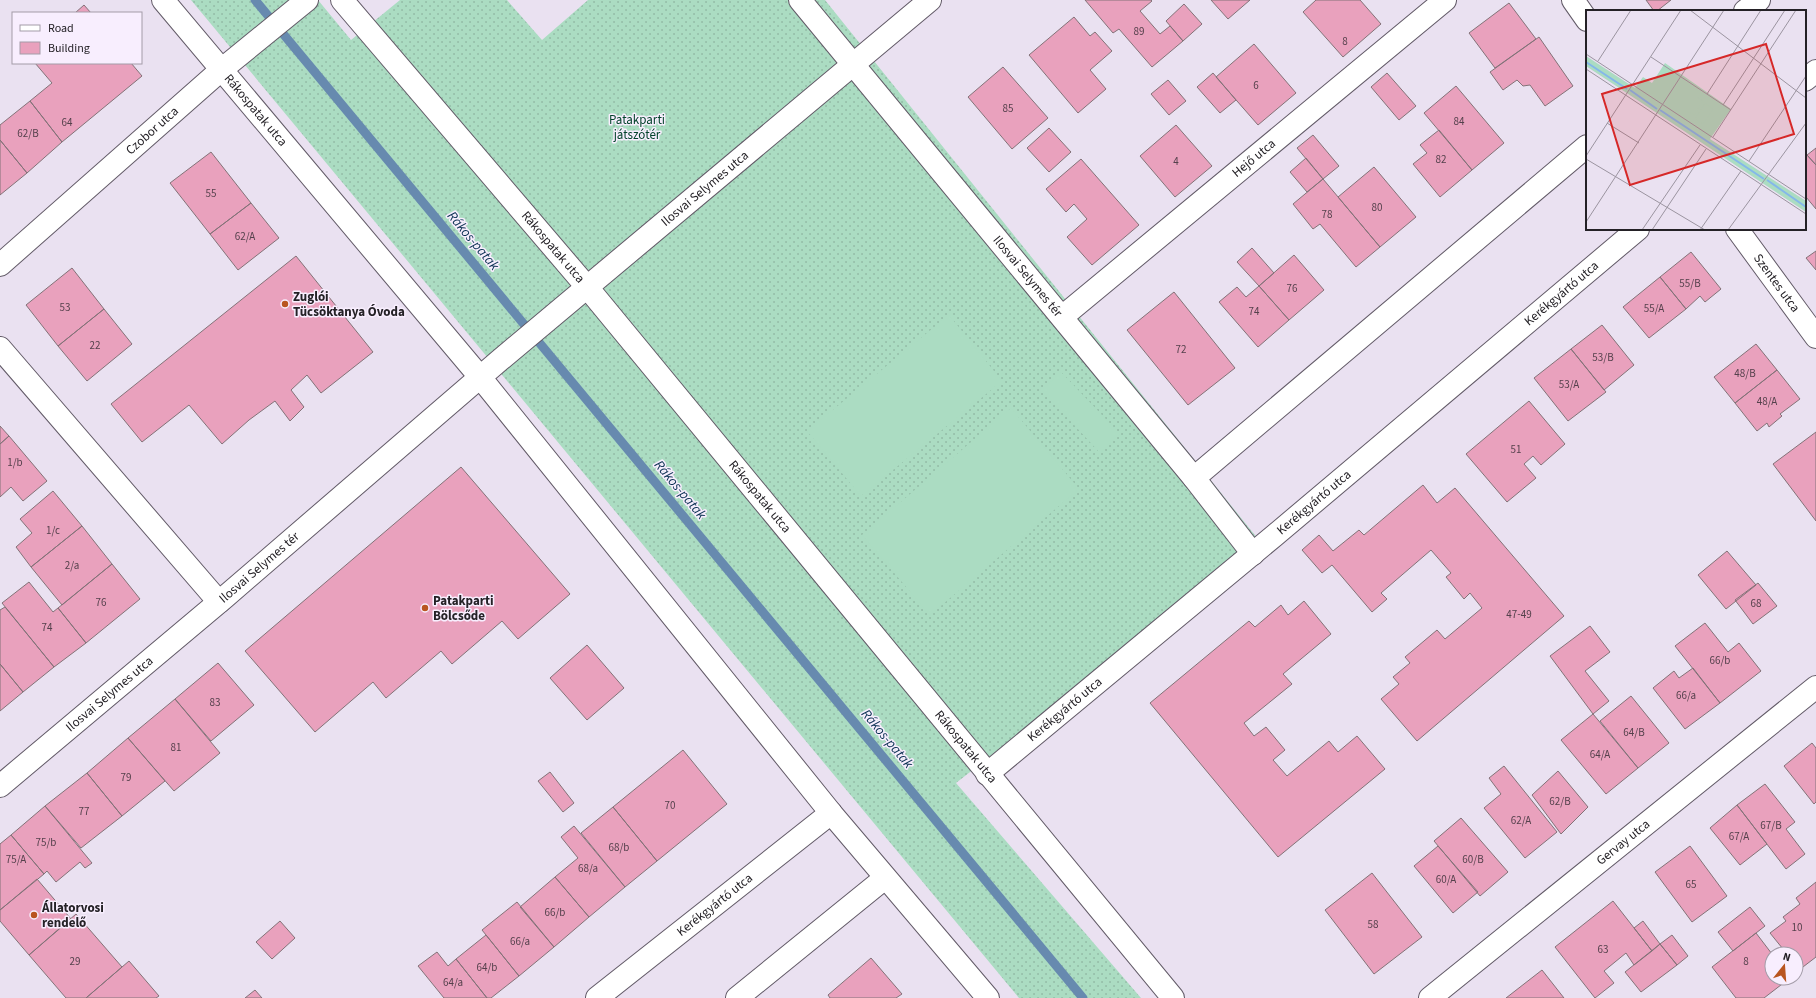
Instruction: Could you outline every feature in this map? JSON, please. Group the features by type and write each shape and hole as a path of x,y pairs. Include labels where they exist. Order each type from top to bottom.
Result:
{"street":[{"name":"Rákospatak utca","path":"164,0 480,377 885,878 988,998"},
{"name":"Czobor utca","path":"0,265 222,70 307,0"},
{"name":"Rákospatak utca","path":"342,0 587,287 1173,998"},
{"name":"Ilosvai Selymes tér","path":"800,0 1194,478 1253,554"},
{"name":"Ilosvai Selymes utca","path":"480,377 930,0"},
{"name":"Hejő utca","path":"1062,317 1445,0"},
{"path":"1573,0 1586,19"},
{"path":"1747,10 1759,0"},
{"path":"1806,79 1816,71"},
{"path":"1194,478 1586,147"},
{"name":"Kerékgyártó utca","path":"987,774 1253,554 1637,230"},
{"name":"Szentes utca","path":"1738,230 1816,337"},
{"name":"Ilosvai Selymes tér","path":"0,348 219,602 480,377"},
{"name":"Ilosvai Selymes utca","path":"0,786 219,602"},
{"name":"Gervay utca","path":"1430,998 1816,687"},
{"name":"Kerékgyártó utca","path":"597,998 832,813"},
{"path":"737,998 885,878"}],"green space":[{"name":"Patakparti játszótér","path":"191,0 318,0 351,40 400,0 507,0 542,40 588,0 825,0 1262,544 956,783 1141,998 1019,998"},
{"path":"949,315 1002,381 861,496 807,431"},
{"path":"1061,372 1120,434 1100,453 1042,390"},
{"path":"1011,408 1079,489 930,615 862,535"}],"building":[{"path":"1085,0 1151,0 1152,1 1140,11 1160,34 1170,26 1183,41 1152,67 1119,29 1113,33"},
{"path":"1211,0 1250,0 1228,19"},
{"path":"1316,0 1360,0 1381,24 1343,57 1303,12"},
{"path":"1646,0 1671,0 1658,10 1653,10"},
{"path":"1509,3 1536,39 1495,68 1469,33"},
{"path":"1184,4 1202,24 1183,41 1166,21"},
{"path":"84,5 90,12 76,12"},
{"path":"1074,17 1090,36 1095,32 1112,51 1090,70 1106,89 1078,113 1029,55"},
{"path":"1539,37 1573,86 1545,106 1530,85 1523,86 1517,80 1503,90 1490,72"},
{"path":"1254,44 1296,93 1258,125 1216,77"},
{"path":"36,64 132,64 142,76 62,142 30,101 52,83"},
{"path":"1003,67 1048,118 1012,149 968,97"},
{"path":"1213,73 1236,100 1220,113 1197,87"},
{"path":"1387,73 1416,106 1399,120 1371,87"},
{"path":"1168,80 1186,101 1169,115 1151,94"},
{"path":"1456,86 1504,143 1472,170 1424,113"},
{"path":"30,101 62,142 27,173 0,140 0,125"},
{"path":"1176,125 1212,166 1175,197 1140,156"},
{"path":"1049,128 1071,152 1049,172 1027,148"},
{"path":"1439,130 1472,170 1440,197 1413,164 1427,153 1420,145"},
{"path":"1313,135 1339,166 1323,179 1297,148"},
{"path":"0,140 27,173 0,195"},
{"path":"1816,148 1816,165 1807,155"},
{"path":"211,152 251,203 210,234 170,183"},
{"path":"1807,155 1816,165 1816,209 1806,197"},
{"path":"1306,158 1323,179 1307,192 1290,172"},
{"path":"1081,159 1139,225 1092,265 1067,237 1087,219 1074,204 1066,212 1046,189"},
{"path":"1374,167 1416,217 1380,247 1338,197"},
{"path":"1323,179 1380,247 1356,267 1320,224 1313,229 1293,204"},
{"path":"251,203 279,238 238,270 210,234"},
{"path":"1252,248 1274,273 1259,286 1237,262"},
{"path":"1816,251 1816,270 1806,258"},
{"path":"1691,252 1721,289 1705,302 1700,296 1686,309 1660,277"},
{"path":"1294,255 1324,290 1289,320 1259,286"},
{"name":"Zuglói Tücsöktanya Óvoda","path":"296,256 373,352 321,393 307,375 291,390 304,407 290,421 275,401 249,420 222,444 189,405 142,442 111,404"},
{"path":"72,268 104,309 58,346 26,305"},
{"path":"1660,277 1686,309 1649,338 1623,307"},
{"path":"1259,286 1289,320 1258,347 1219,302 1237,287 1246,297"},
{"path":"1174,292 1235,368 1188,405 1127,330"},
{"path":"104,309 132,344 87,381 58,346"},
{"path":"1602,325 1634,365 1604,390 1571,349"},
{"path":"1756,344 1777,370 1735,403 1714,377"},
{"path":"1571,349 1606,392 1568,421 1534,378"},
{"path":"1777,370 1800,399 1780,414 1782,416 1769,427 1767,423 1757,431 1735,403"},
{"path":"1529,401 1565,444 1541,465 1533,456 1524,464 1536,478 1507,502 1466,454"},
{"path":"0,426 9,436 0,444"},
{"path":"1816,432 1816,521 1773,464"},
{"path":"9,436 47,481 23,501 11,487 0,497 0,444"},
{"name":"Patakparti Bölcsőde","path":"461,467 570,594 518,639 502,621 452,664 441,651 386,698 373,682 315,732 245,651"},
{"path":"1423,485 1437,503 1455,488 1564,616 1417,741 1381,699 1399,684 1393,677 1410,663 1405,657 1437,630 1445,639 1482,608 1470,593 1464,599 1446,577 1451,573 1431,550 1381,593 1387,599 1372,612 1332,565 1322,573 1302,550 1319,535 1333,551 1359,530 1364,535"},
{"path":"53,491 82,526 31,567 16,547 32,533 20,519"},
{"path":"82,526 112,564 62,605 31,567"},
{"path":"1727,551 1756,585 1726,609 1698,575"},
{"path":"112,564 140,599 86,643 58,608"},
{"path":"29,582 53,612 58,608 86,643 54,667 2,603"},
{"path":"1758,583 1777,606 1753,624 1735,600"},
{"path":"1304,601 1331,634 1283,674 1292,684 1244,723 1254,736 1266,727 1285,750 1273,760 1287,776 1329,741 1338,752 1357,736 1385,769 1278,857 1150,703 1249,621 1255,627 1281,605 1288,615"},
{"path":"5,607 54,667 23,692 0,664 0,610"},
{"path":"1705,623 1728,652 1739,643 1761,671 1720,703 1675,646"},
{"path":"1590,626 1610,652 1585,671 1609,701 1593,714 1550,656"},
{"path":"587,645 624,688 587,720 550,678"},
{"path":"218,663 254,705 211,741 175,699"},
{"path":"0,664 23,692 0,711"},
{"path":"1693,668 1720,703 1685,729 1653,688 1674,671 1679,678"},
{"path":"1631,696 1669,743 1638,768 1600,721"},
{"path":"175,699 220,753 174,791 128,738"},
{"path":"1593,714 1638,768 1606,794 1561,740"},
{"path":"128,738 165,781 122,816 87,773"},
{"path":"1812,743 1816,748 1816,802 1814,804 1784,766"},
{"path":"683,750 727,804 657,861 613,807"},
{"path":"1504,766 1557,832 1525,858 1484,808 1501,794 1489,778"},
{"path":"1558,771 1588,807 1561,834 1532,795"},
{"path":"550,772 574,803 563,812 538,781"},
{"path":"87,773 122,816 81,848 45,806"},
{"path":"1765,784 1795,822 1786,829 1805,854 1786,869 1737,805"},
{"path":"1737,805 1767,844 1740,865 1710,828"},
{"path":"45,806 92,863 85,868 80,862 56,882 47,871 44,874 11,835"},
{"path":"613,807 657,861 625,887 581,833"},
{"path":"1461,818 1508,872 1480,896 1434,841"},
{"path":"574,826 625,887 589,917 555,877 578,858 561,837"},
{"path":"11,835 44,874 0,910 0,844"},
{"path":"1438,846 1478,892 1453,913 1414,866"},
{"path":"1690,846 1727,896 1692,922 1655,872"},
{"path":"1372,873 1422,937 1374,974 1325,910"},
{"path":"555,877 589,917 554,947 520,907"},
{"name":"Állatorvosi rendelő","path":"37,879 71,919 29,955 0,921 0,910"},
{"path":"1816,882 1816,957 1804,966 1804,946 1781,946 1770,933 1786,921 1783,917 1800,904 1796,898"},
{"path":"1613,901 1652,951 1634,965 1626,953 1604,971 1614,983 1595,998 1555,947"},
{"path":"517,902 554,947 519,976 482,930"},
{"path":"1750,907 1765,926 1733,951 1718,932"},
{"path":"76,914 122,967 86,998 66,998 29,955"},
{"path":"280,921 295,938 272,959 256,942"},
{"path":"1643,921 1660,944 1652,951 1634,928"},
{"path":"1756,933 1766,946 1764,946 1764,986 1780,986 1764,998 1736,998 1712,967"},
{"path":"486,935 519,976 491,998 487,998 456,959"},
{"path":"1672,935 1688,956 1677,965 1660,944"},
{"path":"1660,944 1677,965 1641,992 1625,972"},
{"path":"437,952 448,966 456,959 487,998 444,998 418,966"},
{"path":"871,958 902,994 896,998 830,998 828,995"},
{"path":"129,961 159,996 156,998 86,998"},
{"path":"1542,970 1564,998 1506,998"},
{"path":"255,990 262,998 245,998"}],"waterway":[{"name":"Rákos-patak","path":"255,0 1083,998"}],"place":[{"name":"Zuglói Tücsöktanya Óvoda","path":"285,304"},
{"name":"Patakparti Bölcsőde","path":"425,608"},
{"name":"Állatorvosi rendelő","path":"34,915"}]}
